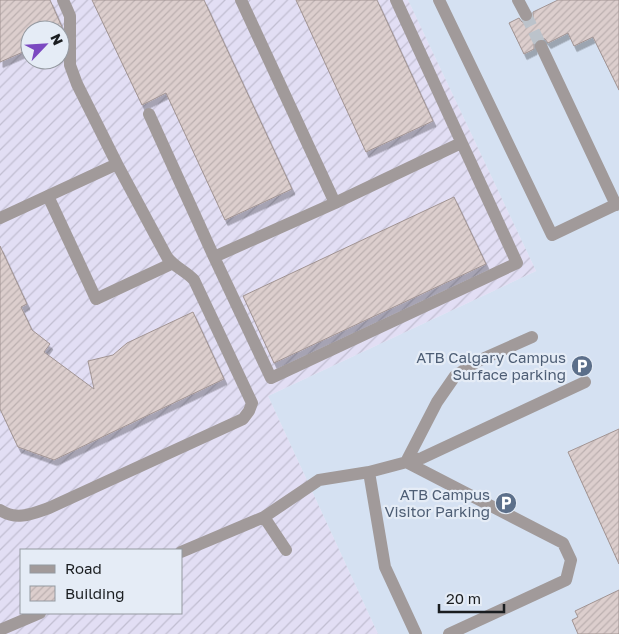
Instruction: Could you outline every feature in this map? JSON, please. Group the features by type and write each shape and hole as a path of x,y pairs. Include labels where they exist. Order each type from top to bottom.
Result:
{"street":[{"path":"0,510 8,515 24,516 49,508 243,419 249,411 252,402 194,280 187,273 172,264 161,248 78,84 70,65 70,16 63,0"},
{"path":"241,0 335,203"},
{"path":"148,114 271,378 517,264 396,0"},
{"path":"439,0 552,235 617,204 541,46"},
{"path":"518,0 526,15"},
{"path":"214,257 335,203 461,143"},
{"path":"0,218 117,164"},
{"path":"48,196 96,299 172,264"},
{"path":"406,462 437,402 455,376 478,361 532,337"},
{"path":"182,552 264,517 319,480 369,472 422,458 585,382"},
{"path":"406,462 563,543 571,560 566,580 450,634"},
{"path":"369,472 385,567 416,634"},
{"path":"264,517 286,550"},
{"path":"0,630 38,614"}],"shaded area":[{"path":"0,0 408,0 536,271 268,396 378,634 0,634"},
{"path":"408,0 619,0 619,634 378,634 268,396 536,271"}],"building":[{"path":"0,0 50,0 59,20 20,20 20,53 0,62"},
{"path":"92,0 204,0 292,189 225,220 166,93 142,105"},
{"path":"296,0 377,0 433,121 366,152"},
{"path":"558,0 619,0 619,90 593,37 574,46 568,33 548,43 545,39 538,38 534,42 534,49 524,54 509,23 519,18 522,22 529,22 533,19 533,12"},
{"path":"454,197 486,264 274,363 243,296"},
{"path":"0,246 27,304 21,307 32,330 50,344 44,352 94,389 88,361 113,355 127,343 193,312 224,379 54,460 18,447 0,409"},
{"path":"619,429 619,564 568,452"},
{"path":"619,590 619,634 578,634 572,620 578,617 575,611"}],"tunnel":[{"path":"526,15 541,46"}],"place":[{"name":"ATB Calgary Campus Surface parking","path":"582,366"},
{"name":"ATB Campus Visitor Parking","path":"506,503"}]}
